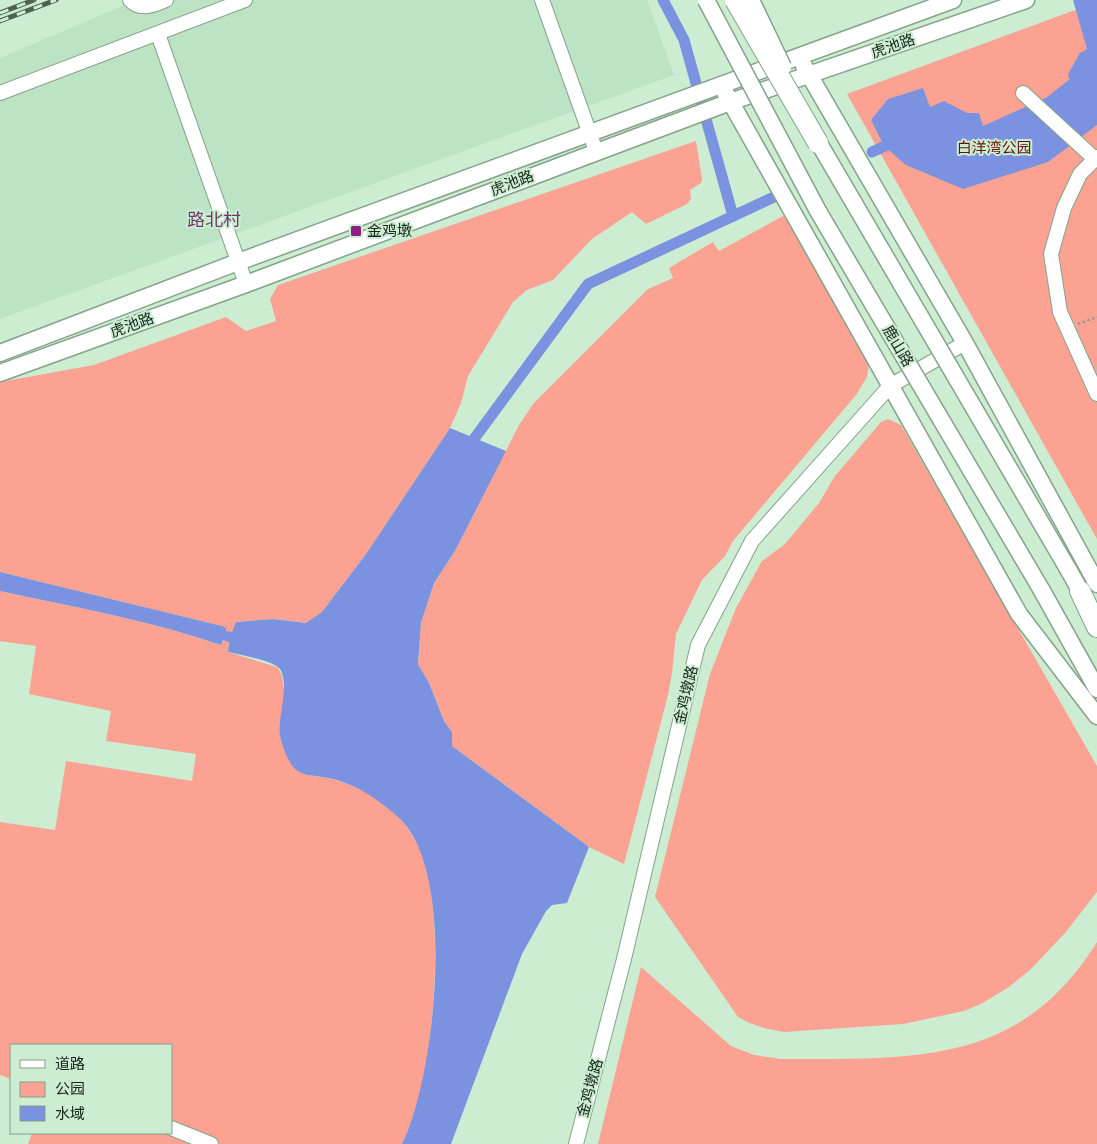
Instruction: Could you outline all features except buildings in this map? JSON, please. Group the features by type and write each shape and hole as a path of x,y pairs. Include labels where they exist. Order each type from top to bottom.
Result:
{"highway":[{"path":"735,0 818,143"},
{"path":"1089,588 1097,627"}],"main road":[{"name":"鹿山路","path":"706,0 818,211 1042,589 1097,689"},
{"path":"751,0 818,143 1068,569 1089,588"},
{"name":"虎池路","path":"0,353 238,262 715,87 800,58 953,0"},
{"name":"虎池路","path":"0,373 246,284 692,116 1026,0"},
{"path":"800,58 807,75 965,343 1089,588 1097,617"},
{"path":"715,87 723,105 890,386 1019,614 1097,716"}],"street":[{"path":"130,0 134,4 148,7 166,0"},
{"path":"0,93 245,0"},
{"path":"542,0 596,151"},
{"path":"158,34 246,284"},
{"path":"1023,93 1096,158 1080,174 1064,208 1051,254 1060,312 1097,394"},
{"name":"金鸡墩路","path":"576,1144 644,878 698,645 752,541 890,386 965,343"},
{"path":"172,1128 211,1144"}],"path":[{"path":"1067,329 1097,317"}],"shaded area":[{"path":"136,0 647,0 674,75 0,319 0,58"}],"green space":[{"name":"白洋湾公园","path":"1097,2 1097,539 847,94"},
{"path":"696,141 702,179 701,183 690,190 691,199 687,204 646,224 632,212 592,239 553,280 527,290 513,302 468,376 461,403 450,428 366,554 322,612 307,623 273,619 236,622 232,633 225,631 222,626 0,572 0,382 94,365 226,317 246,331 276,321 270,299 278,285"},
{"path":"785,215 869,361 867,377 856,395 733,541 725,556 702,580 676,634 668,695 624,864 589,847 452,746 452,732 444,721 429,683 418,664 421,623 434,583 455,551 519,425 533,404 648,289 673,278 669,268 713,242 719,251"},
{"path":"888,419 901,425 1097,766 1097,892 1065,933 1031,969 1009,987 981,1004 964,1011 903,1024 784,1032 760,1027 738,1017 655,897 710,674 736,608 762,561 785,544 819,503 835,476 881,422"},
{"path":"0,591 139,621 221,645 223,640 229,641 228,652 277,667 282,675 293,766 302,773 341,782 369,794 393,811 408,828 426,864 431,894 435,967 429,1046 413,1116 402,1144 28,1144 32,1134 172,1134 172,1044 10,1044 10,1079 0,1075 0,822 55,830 66,761 192,781 196,754 106,741 111,711 29,694 36,646 0,641"},
{"path":"1097,942 1097,1144 598,1144 641,967 731,1046 754,1055 781,1059 874,1058 918,1055 959,1047 997,1034 1033,1013 1066,983"}],"water":[{"path":"1073,0 1097,0 1097,125 1048,162 963,189 906,165 884,146 871,120 888,99 923,88 930,107 944,101 967,113 979,113 983,126 1043,99 1073,91 1068,74 1080,53 1087,49"},
{"path":"450,428 506,451 455,551 434,583 421,623 418,664 429,683 444,721 452,732 452,746 589,847 567,903 552,905 546,911 522,954 451,1144 402,1144 414,1113 424,1073 431,1025 435,975 435,925 429,880 416,842 397,816 365,792 338,780 301,773 293,767 285,752 280,735 284,682 279,668 275,665 228,652 229,642 223,640 221,645 139,621 0,591 0,572 222,626 226,628 226,631 232,632 236,622 273,619 306,623 322,612 366,554"}],"waterway":[{"path":"663,0 684,40 733,216"},
{"path":"1047,104 1097,65"},
{"path":"872,152 898,140"},
{"path":"468,451 474,439 588,284 774,197"}],"railway":[{"path":"0,13 34,0"},
{"path":"0,21 56,0"}],"place":[{"name":"金鸡墩","path":"356,231"}],"district":[{"name":"路北村","path":"214,220"}]}
